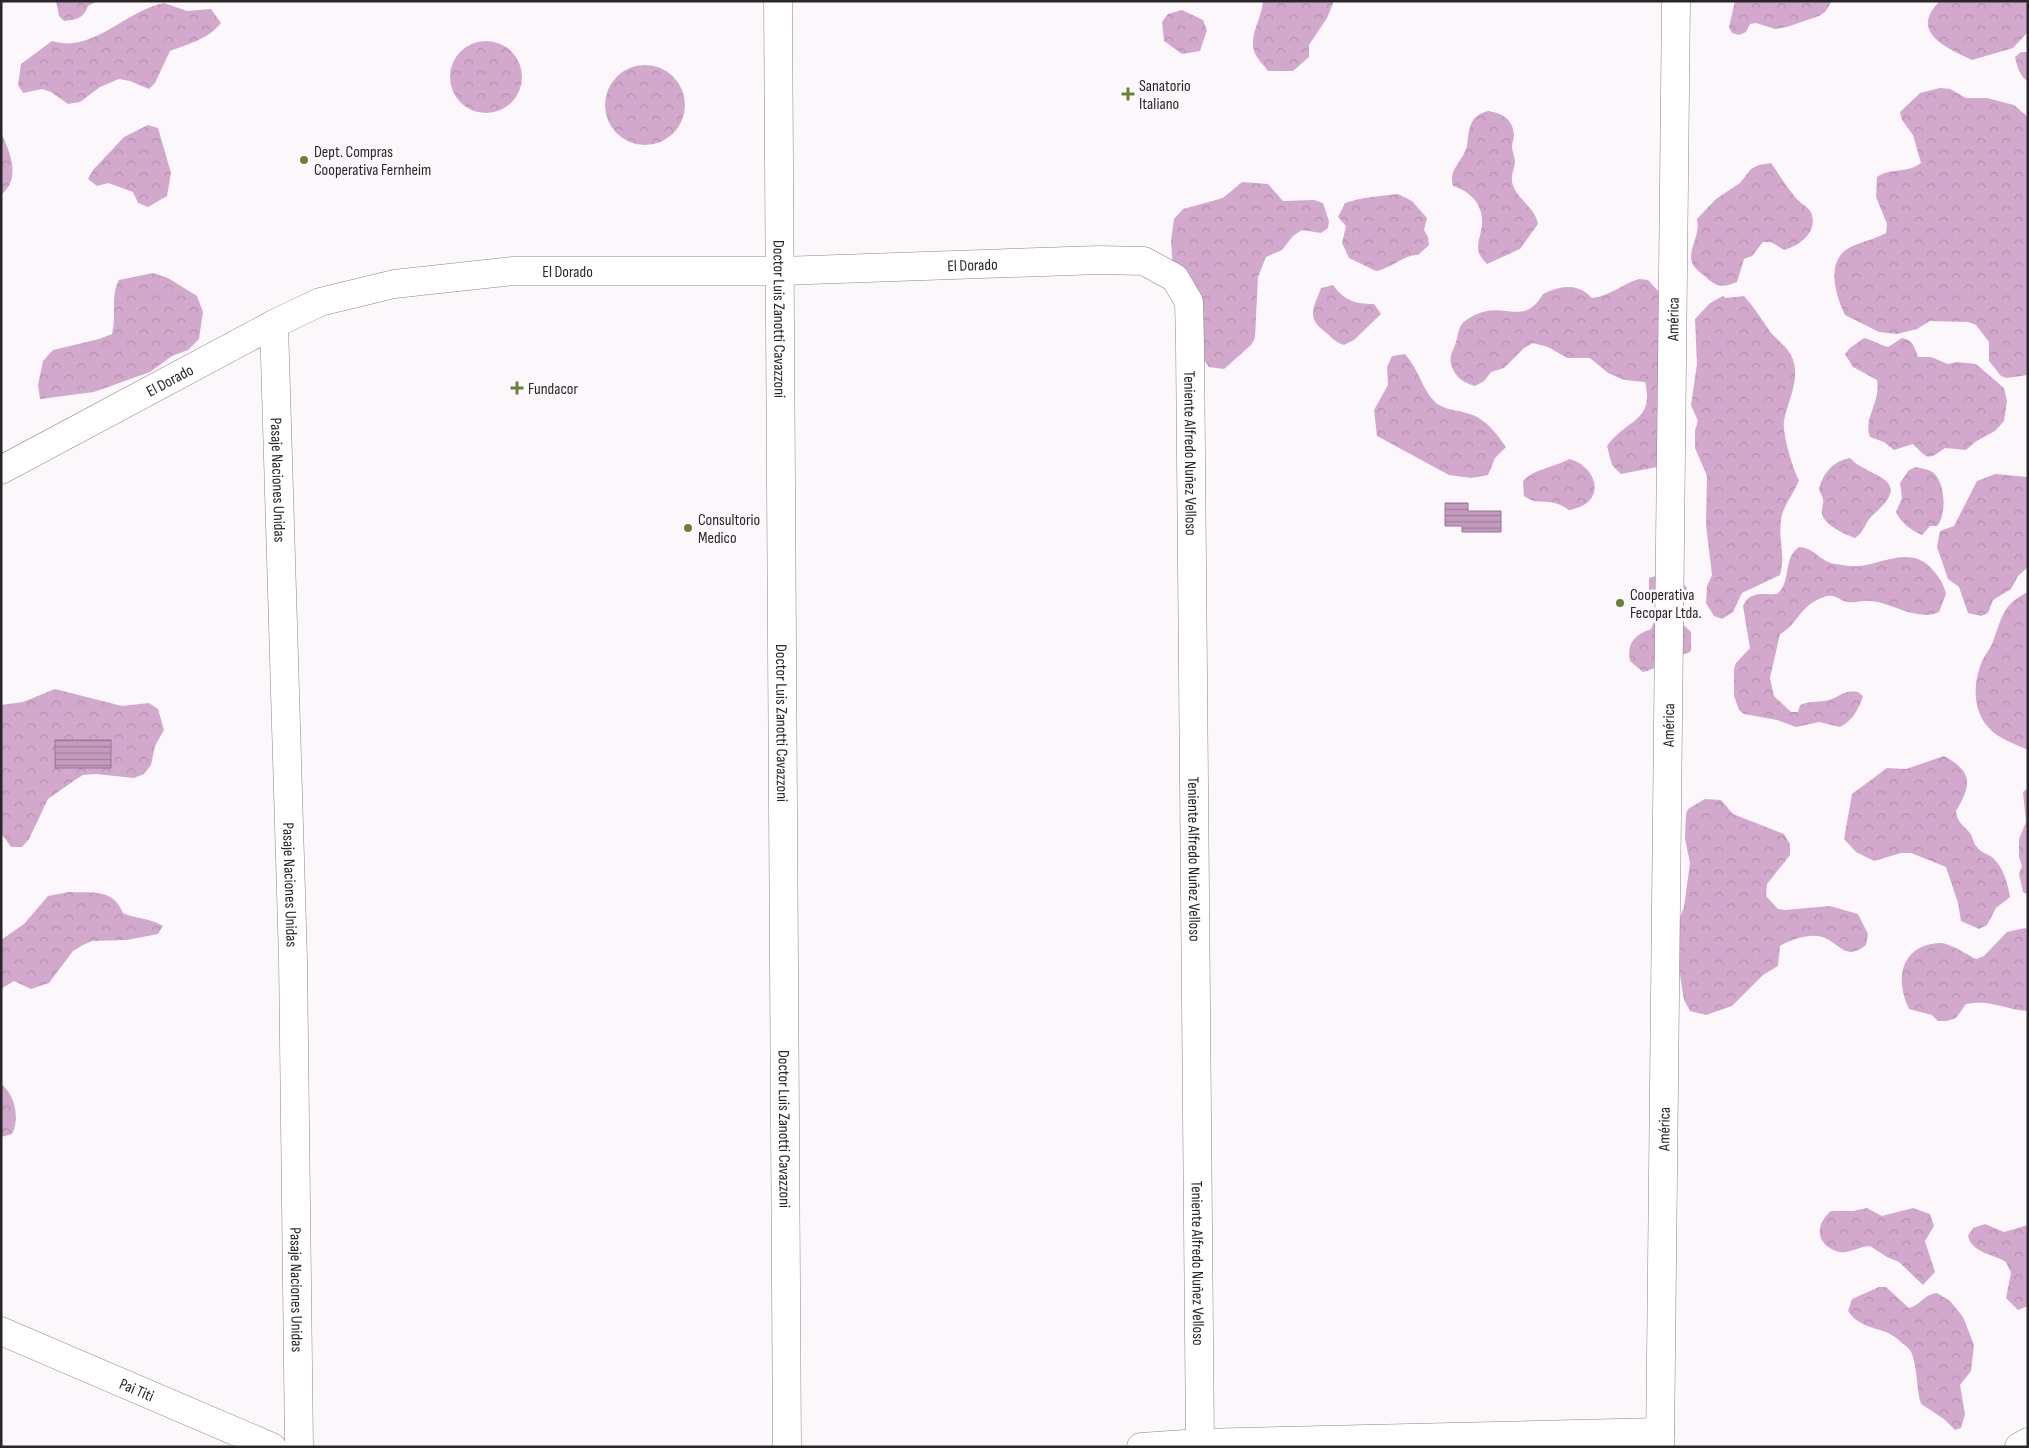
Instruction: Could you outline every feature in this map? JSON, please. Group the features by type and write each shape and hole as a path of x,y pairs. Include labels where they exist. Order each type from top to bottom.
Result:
{"street":[{"name":"Doctor Luis Zanotti Cavazzoni","path":"778,1 781,271 786,1447"},
{"name":"América","path":"1660,1439 1676,1"},
{"name":"El Dorado","path":"1,470 274,324 320,302 394,284 512,271 781,271 1099,260 1144,261 1175,278"},
{"name":"Teniente Alfredo Nuñez Velloso","path":"1175,278 1189,302 1190,345 1200,1443"},
{"name":"Pasaje Naciones Unidas","path":"274,324 293,959 299,1447"},
{"name":"Pai Titi","path":"1,1331 272,1447"},
{"path":"1141,1447 1200,1443 1660,1439"},
{"path":"2019,1447 2028,1442"}],"green space":[{"path":"56,1 98,1 88,6 79,18 64,21 59,16"},
{"path":"1263,1 1334,1 1327,18 1309,45 1309,57 1293,71 1268,71 1255,54 1253,39"},
{"path":"1735,1 1832,1 1825,12 1819,16 1775,29 1756,23 1750,24 1746,32 1739,35 1732,33 1729,27"},
{"path":"1940,1 2028,1 2028,32 2013,48 1972,60 1942,44 1929,30 1928,22 1931,12"},
{"path":"164,3 187,11 211,9 221,23 204,37 170,51 155,83 149,89 130,81 119,79 100,87 80,102 68,104 51,92 42,89 23,93 18,85 21,64 52,41 81,42 95,37 150,7"},
{"path":"1182,10 1203,20 1207,30 1200,51 1182,54 1164,41 1162,22 1168,14"},
{"path":"493,41 512,51 520,63 522,77 520,91 512,103 500,111 479,113 460,103 452,91 450,70 460,51 472,43"},
{"path":"2021,52 2028,52 2028,82 2021,74 2015,57"},
{"path":"645,65 660,68 673,77 682,90 685,105 682,120 673,133 660,142 645,145 630,142 617,133 608,120 605,105 608,90 617,77 630,68"},
{"path":"1940,88 1950,89 1966,98 1987,98 2014,105 2028,117 2028,375 2007,378 2001,376 1989,361 1989,342 1976,325 1968,322 1930,321 1917,329 1897,334 1879,332 1845,315 1838,297 1834,277 1838,259 1853,246 1886,233 1887,224 1876,197 1877,177 1921,163 1913,135 1902,120 1900,112 1920,93"},
{"path":"1488,111 1502,115 1509,121 1513,129 1512,148 1515,162 1512,178 1514,188 1531,209 1538,224 1520,249 1487,264 1478,250 1482,216 1478,204 1465,191 1453,186 1452,180 1454,170 1465,152 1472,122 1478,115"},
{"path":"148,125 158,128 171,173 167,196 148,207 138,203 133,192 108,183 97,186 88,179 93,170 124,137"},
{"path":"1,132 8,148 13,173 11,181 1,195"},
{"path":"1771,163 1792,194 1810,210 1813,222 1812,228 1801,242 1784,250 1771,242 1763,242 1752,256 1744,259 1737,282 1725,286 1715,284 1696,269 1691,259 1698,226 1697,219 1716,199 1740,183 1751,169 1759,165"},
{"path":"1242,182 1268,184 1283,201 1314,200 1323,203 1329,221 1328,228 1321,233 1302,230 1293,236 1282,250 1266,257 1258,277 1255,338 1251,345 1224,369 1209,367 1197,350 1173,269 1171,241 1174,219 1183,209 1223,198"},
{"path":"1398,194 1412,201 1427,218 1424,230 1428,237 1429,245 1418,255 1413,255 1376,271 1349,258 1342,243 1346,226 1338,217 1345,203 1365,198"},
{"path":"153,273 168,278 197,296 203,312 199,339 188,350 172,356 150,372 94,392 40,399 38,385 43,361 53,350 112,334 114,299 119,280"},
{"path":"1639,279 1648,280 1661,294 1672,464 1621,474 1612,465 1607,446 1614,437 1642,413 1646,405 1647,395 1645,382 1624,380 1608,373 1590,358 1567,358 1548,347 1533,343 1524,348 1504,368 1491,372 1484,381 1475,386 1461,379 1454,371 1451,357 1460,328 1465,321 1475,315 1495,310 1521,312 1528,310 1536,304 1543,294 1563,287 1581,290 1592,298 1598,297"},
{"path":"1333,285 1346,298 1361,303 1374,304 1381,314 1354,340 1344,345 1335,341 1318,326 1313,316 1314,306 1321,288"},
{"path":"1723,296 1726,298 1744,296 1792,358 1795,378 1785,414 1784,427 1789,451 1799,480 1784,509 1781,520 1782,567 1780,575 1742,593 1733,612 1722,619 1714,616 1706,603 1707,586 1712,575 1706,525 1707,476 1695,448 1695,430 1698,421 1691,405 1697,364 1695,319 1710,303"},
{"path":"1864,338 1888,347 1902,338 1911,342 1918,357 1931,357 1948,364 1957,362 1976,364 2004,388 2007,401 2004,421 1995,431 1975,442 1966,450 1945,448 1931,456 1925,455 1913,444 1894,450 1884,442 1870,437 1868,430 1870,416 1877,396 1877,380 1853,367 1845,354"},
{"path":"1405,354 1414,366 1427,392 1436,403 1444,408 1468,413 1483,421 1506,447 1495,458 1488,475 1471,478 1449,475 1377,436 1374,410 1388,385 1387,367 1392,356"},
{"path":"1850,458 1890,485 1890,492 1886,502 1871,517 1861,533 1855,538 1836,529 1824,518 1822,514 1823,501 1819,490 1820,484 1829,469 1838,462"},
{"path":"1569,459 1587,469 1592,477 1595,485 1594,493 1590,500 1581,506 1569,510 1556,503 1535,501 1524,496 1523,481 1527,477"},
{"path":"1916,467 1929,470 1936,475 1940,482 1943,498 1940,521 1937,526 1930,526 1922,535 1907,526 1896,512 1902,498 1900,483 1909,470"},
{"path":"1995,474 2028,477 2028,567 2018,576 2011,589 1993,600 1988,613 1981,616 1968,613 1959,587 1948,579 1937,547 1940,531 1954,526 1977,481"},
{"path":"1799,547 1809,550 1831,563 1851,566 1897,558 1915,558 1923,561 1934,571 1942,583 1946,594 1939,612 1922,615 1879,602 1848,602 1833,596 1827,596 1810,604 1780,634 1770,678 1774,696 1791,712 1798,712 1800,705 1804,703 1828,700 1846,692 1858,692 1863,696 1857,710 1840,727 1819,722 1796,727 1777,720 1744,714 1739,710 1734,696 1734,669 1736,663 1750,648 1743,606 1753,595 1777,594 1782,589 1790,558"},
{"path":"1656,576 1679,581 1687,588 1688,593 1685,601 1675,617 1691,632 1691,651 1643,672 1630,661 1629,655 1633,640 1651,629 1658,613 1649,593 1649,578"},
{"path":"2028,592 2028,750 2001,738 1988,727 1979,713 1976,688 1978,672 1982,661 1992,644 2007,608 2012,602"},
{"path":"55,689 122,706 149,703 158,709 164,730 155,746 151,765 144,774 134,778 96,774 83,775 48,799 29,839 22,847 11,847 1,833 1,705 23,702"},
{"path":"1944,756 1961,768 1967,780 1965,794 1956,811 1958,818 1970,833 1979,849 1993,858 2000,866 2009,892 2010,897 1996,908 1987,925 1979,929 1961,921 1958,903 1946,867 1911,853 1901,853 1874,861 1856,852 1844,839 1852,794 1887,768 1906,769"},
{"path":"2028,788 2028,895 2023,892 2019,874 2022,866 2019,857 2019,839 2026,822 2023,792"},
{"path":"1705,799 1721,800 1733,814 1784,834 1790,844 1790,855 1767,884 1766,896 1778,909 1830,906 1858,914 1868,934 1866,945 1859,950 1848,952 1820,936 1802,937 1790,941 1780,946 1778,966 1763,975 1732,1006 1706,1015 1690,1011 1684,1000 1678,963 1678,923 1684,907 1690,863 1685,839 1686,814 1688,809"},
{"path":"69,892 94,892 108,896 114,899 123,913 154,921 163,926 158,934 127,940 92,941 83,945 73,951 49,983 31,989 14,981 1,989 1,940 24,924 48,896"},
{"path":"2025,928 2028,930 2028,1011 1983,1003 1966,1004 1956,1018 1938,1021 1932,1015 1909,1009 1904,998 1902,975 1904,965 1909,956 1917,950 1928,945 1941,943 1976,959 1984,956 2007,932"},
{"path":"1,1084 6,1088 13,1100 16,1121 12,1134 1,1137"},
{"path":"1867,1208 1882,1216 1913,1208 1930,1214 1934,1226 1925,1241 1935,1272 1923,1285 1899,1262 1870,1246 1847,1252 1839,1252 1831,1249 1822,1240 1820,1229 1822,1222 1831,1211 1853,1211"},
{"path":"1985,1224 2004,1232 2028,1225 2028,1306 2018,1310 2006,1298 2011,1273 2006,1262 1978,1250 1970,1242 1968,1236 1973,1228"},
{"path":"1879,1287 1886,1287 1909,1308 1928,1296 1937,1293 1950,1301 1963,1317 1974,1345 1971,1371 1960,1385 1965,1414 1961,1428 1955,1430 1944,1419 1921,1404 1914,1360 1908,1348 1888,1333 1860,1323 1848,1311 1852,1299"}],"shaded area":[{"path":"1445,503 1468,503 1468,511 1501,511 1501,532 1462,532 1462,526 1445,526"},
{"path":"55,740 111,740 111,768 55,768"}],"place":[{"name":"Sanatorio Italiano","path":"1128,94"},
{"name":"Dept. Compras Cooperativa Fernheim","path":"304,160"},
{"name":"Fundacor","path":"517,388"},
{"name":"Consultorio Medico","path":"688,528"},
{"name":"Cooperativa Fecopar Ltda.","path":"1620,603"}]}
